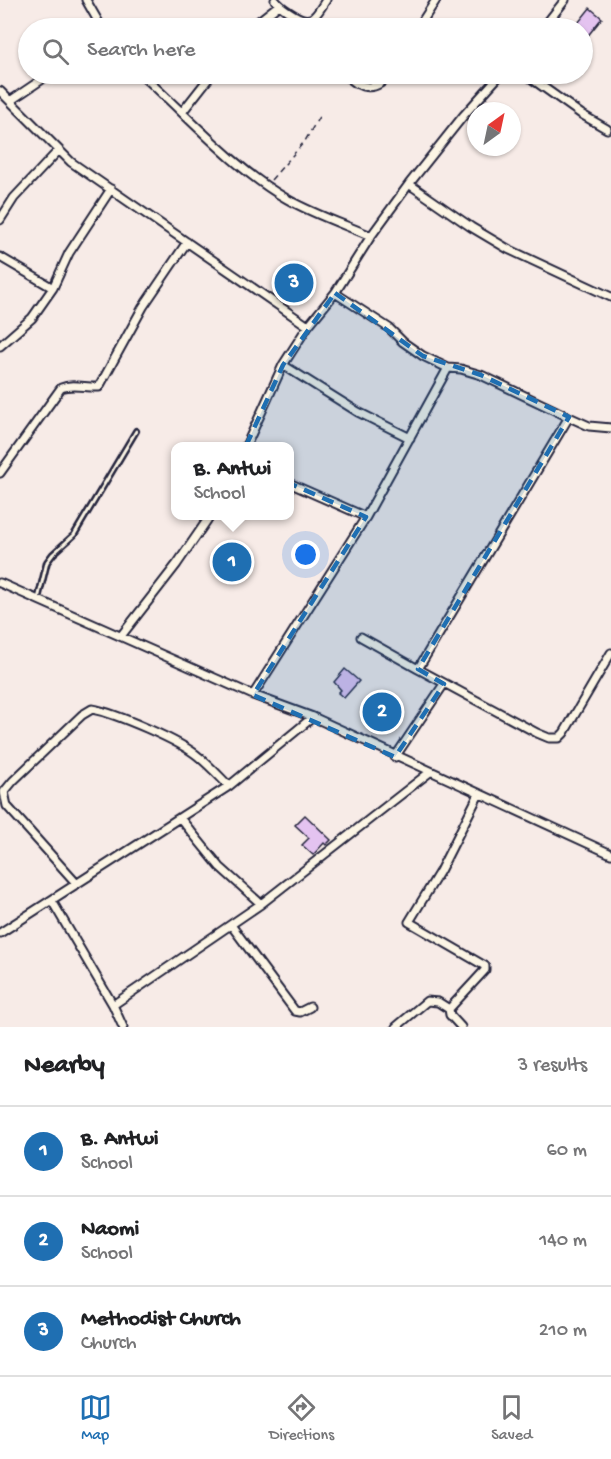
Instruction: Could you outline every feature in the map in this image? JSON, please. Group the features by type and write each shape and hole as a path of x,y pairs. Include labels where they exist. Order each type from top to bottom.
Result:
{"street":[{"path":"86,0 96,18"},
{"path":"313,18 326,0"},
{"path":"424,18 436,0"},
{"path":"551,18 565,0"},
{"path":"261,18 277,3 299,18"},
{"path":"10,101 35,84"},
{"path":"152,84 234,159 266,185 288,199 371,236"},
{"path":"183,111 204,84"},
{"path":"358,84 368,88 378,84"},
{"path":"248,442 283,365 308,326 335,292 371,236 409,184 492,84"},
{"path":"538,84 565,104 607,129"},
{"path":"0,91 71,162 308,326"},
{"path":"0,220 3,208 59,150"},
{"path":"409,184 471,228 508,249 611,297"},
{"path":"0,346 32,318 53,288 69,253 111,189"},
{"path":"0,472 61,388 69,385 99,387 143,307 187,242"},
{"path":"0,257 53,288"},
{"path":"335,292 389,328 403,342 423,356 448,368 481,375 589,426 611,428"},
{"path":"283,365 358,412 410,438"},
{"path":"253,695 366,517 448,368"},
{"path":"418,669 569,417"},
{"path":"294,485 366,517"},
{"path":"121,636 177,564 207,520"},
{"path":"0,583 253,695 313,717 395,757 611,854"},
{"path":"361,637 444,684 549,738 559,738 564,733 611,653"},
{"path":"395,757 444,684"},
{"path":"77,884 7,806 4,792 12,781 82,715 92,709 106,711 183,746 198,756 229,786"},
{"path":"0,933 229,786 313,717"},
{"path":"113,1005 261,904 430,772"},
{"path":"449,1009 480,977 485,966 426,934 409,922 440,871 479,794"},
{"path":"180,818 220,867 261,904"},
{"path":"51,901 113,1005 123,1027"},
{"path":"231,925 295,1011 300,1012 310,1006"},
{"path":"396,1027 427,1001 438,1002 449,1009 450,1015 461,1027"}],"lane":[{"path":"38,599 47,562 74,535 136,431"}],"path":[{"path":"266,185 305,141 320,115"}],"highlighted area":[{"path":"335,293 423,356 481,375 569,417 418,669 444,684 395,757 253,695 366,517 239,461 283,365"}],"building":[{"path":"590,8 602,18 593,29 593,18 582,18"},
{"path":"283,270 307,286 301,295 282,282 284,279 279,276"},
{"path":"233,548 248,559 232,580 217,570 222,563 218,560 222,553 227,555"},
{"path":"345,669 359,681 344,698 338,693 341,690 334,682"},
{"path":"382,701 394,712 384,722 373,711"},
{"path":"305,815 331,840 326,845 324,843 313,855 302,845 309,838 295,825"}],"place":[{"name":"Methodist Church","path":"294,283"},
{"name":"B. Antwi","path":"232,562"},
{"name":"Naomi","path":"382,712"}]}
